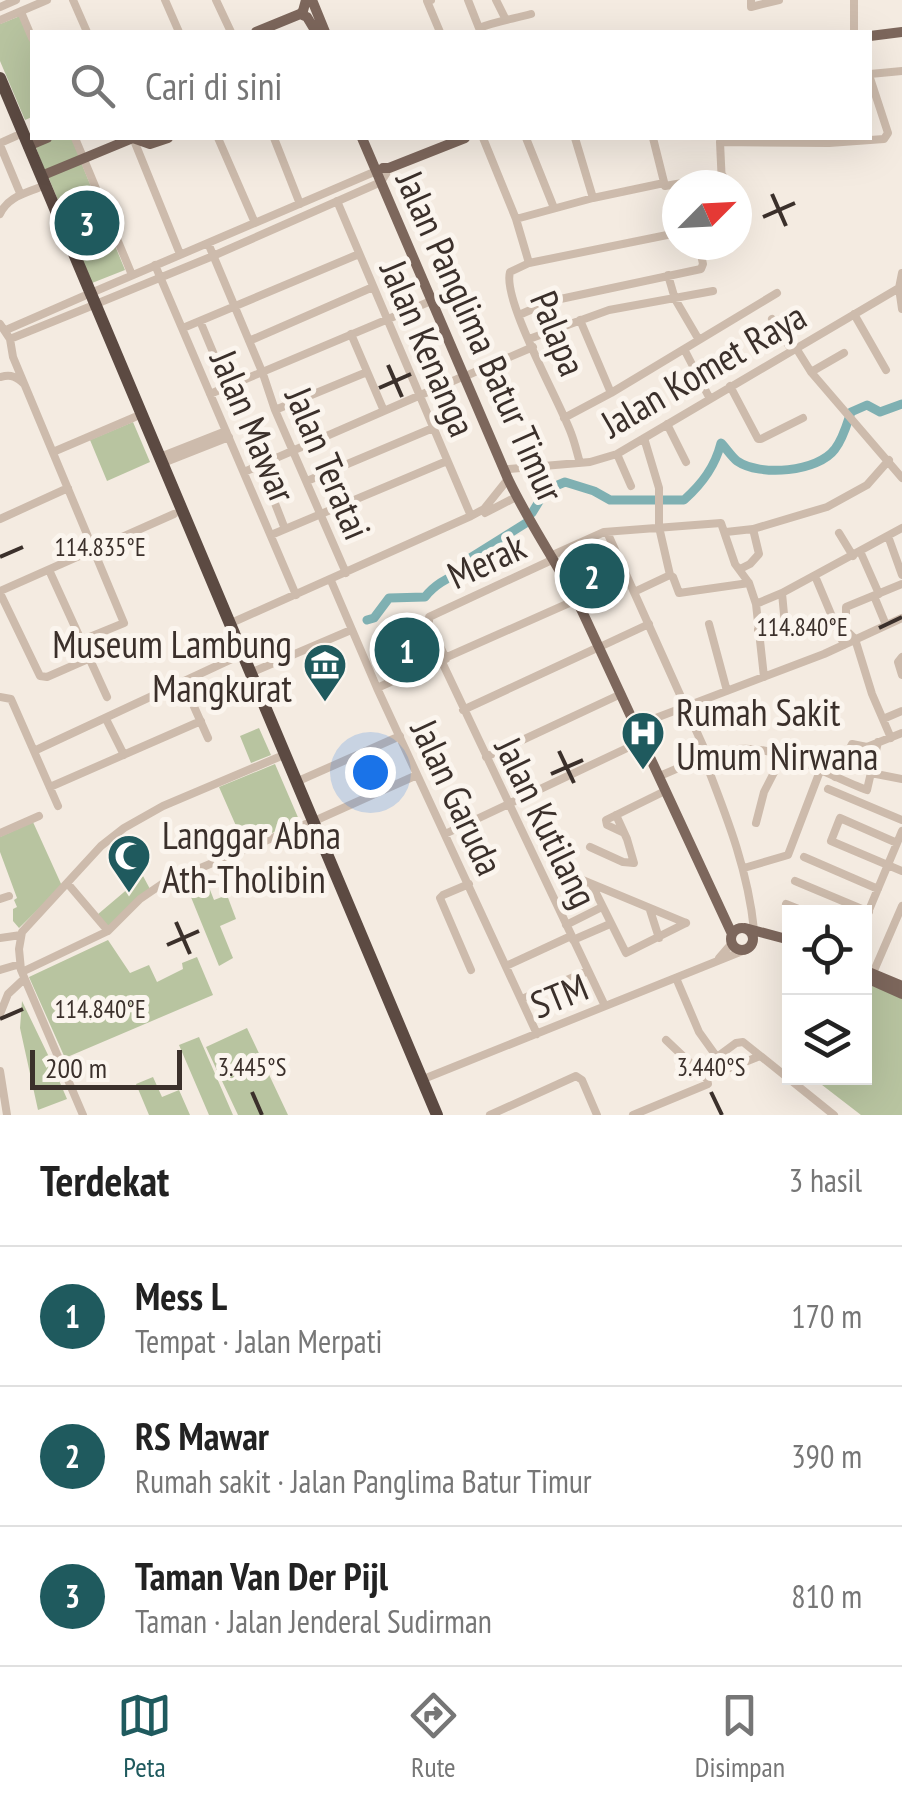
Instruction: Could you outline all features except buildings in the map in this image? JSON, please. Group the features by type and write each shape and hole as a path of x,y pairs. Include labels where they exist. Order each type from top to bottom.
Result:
{"highway":[{"path":"0,78 23,127 40,182"},
{"path":"0,97 23,127 40,182 162,460 176,510"},
{"path":"90,300 236,658 262,708"},
{"path":"204,576 250,673 433,1115"},
{"path":"275,739 279,757 433,1115"}],"main road":[{"path":"261,30 300,14 309,0"},
{"path":"309,0 319,30"},
{"path":"300,14 318,30"},
{"path":"872,36 902,32"},
{"path":"28,146 43,140"},
{"path":"40,182 127,140"},
{"path":"138,140 150,144 162,140"},
{"name":"Jalan Panglima Batur Timur","path":"367,141 509,474 602,646"},
{"path":"383,173 446,141"},
{"name":"Jalan Panglima Batur Timur","path":"415,255 440,316"},
{"name":"Jalan Panglima Batur Timur","path":"509,474 526,518 579,594 740,933"},
{"name":"Jalan Panglima Batur Timur","path":"616,678 665,791 740,933"},
{"path":"740,933 782,941"},
{"path":"740,933 752,935 748,948"},
{"path":"740,933 737,949 782,942"},
{"path":"872,975 902,987"}],"street":[{"path":"0,7 16,0"},
{"path":"0,20 47,0"},
{"path":"73,0 86,30"},
{"path":"165,0 178,30"},
{"path":"216,0 229,30"},
{"path":"468,0 480,30 505,18 530,14"},
{"path":"496,0 505,18"},
{"path":"751,0 751,8 779,0"},
{"path":"854,0 854,30"},
{"path":"429,1 439,30"},
{"path":"21,12 30,33"},
{"path":"872,76 902,71"},
{"path":"872,82 888,133 884,138 872,139"},
{"path":"20,193 0,144 23,127"},
{"path":"76,140 132,275"},
{"path":"133,140 180,254"},
{"path":"219,140 255,223"},
{"path":"275,140 300,204"},
{"path":"484,140 529,262"},
{"path":"527,140 554,208"},
{"path":"576,140 592,198"},
{"path":"654,140 662,173"},
{"path":"721,170 719,140 857,140"},
{"path":"90,300 132,275 180,254 383,173"},
{"path":"80,641 124,623 5,331 214,256 337,201 383,173"},
{"path":"1,210 40,182"},
{"path":"516,220 592,198 662,186"},
{"name":"Jalan Kenanga","path":"337,201 471,516"},
{"name":"Palapa","path":"580,463 519,315 508,278 510,272 529,262 662,236"},
{"name":"Jalan Teratai","path":"208,243 346,573"},
{"path":"183,328 359,254"},
{"path":"519,315 551,301 701,268 702,260"},
{"name":"Jalan Mawar","path":"155,265 296,595"},
{"path":"902,273 902,310"},
{"path":"668,275 675,300 700,340"},
{"path":"249,341 372,287"},
{"name":"Jalan Komet Raya","path":"509,474 617,454 899,288"},
{"path":"244,472 465,376 580,320 609,310 713,291"},
{"path":"564,418 777,293"},
{"path":"210,394 431,301"},
{"path":"854,314 886,370"},
{"path":"580,320 611,393"},
{"path":"772,320 902,478"},
{"path":"200,321 228,388"},
{"path":"351,334 384,410"},
{"path":"684,349 710,400"},
{"path":"812,372 844,353"},
{"path":"1,378 13,357"},
{"path":"275,410 367,372"},
{"path":"1,378 15,377 27,388"},
{"path":"730,386 758,439 802,418"},
{"path":"53,452 136,417"},
{"path":"668,424 686,462"},
{"path":"307,481 433,428"},
{"path":"162,460 227,434"},
{"path":"644,438 659,492 660,526 670,575 674,576 680,594 748,583"},
{"path":"617,454 632,486"},
{"path":"725,529 752,529 827,507 867,485 889,460"},
{"path":"271,535 447,462"},
{"path":"260,466 286,529"},
{"path":"230,626 332,583 484,509 509,474"},
{"path":"0,519 68,488"},
{"path":"263,612 472,520 516,496"},
{"path":"88,659 47,677 40,676 0,592 176,510"},
{"path":"554,556 606,532 720,523 756,604 764,677"},
{"path":"756,604 902,528"},
{"path":"740,569 758,556 752,529"},
{"path":"606,532 687,706 751,895 740,933 716,962"},
{"path":"839,533 856,554 877,594 886,625"},
{"path":"888,536 902,575"},
{"name":"Merak","path":"443,659 429,618 554,556"},
{"path":"49,570 107,697"},
{"path":"634,592 670,575"},
{"path":"815,576 844,644"},
{"name":"Jalan Garuda","path":"332,583 537,1034"},
{"path":"890,738 855,640 846,630 846,608 902,584"},
{"path":"758,630 785,625 782,593"},
{"path":"377,688 576,600"},
{"path":"640,724 902,618"},
{"path":"463,710 648,624"},
{"path":"709,624 728,691"},
{"path":"250,673 352,630"},
{"path":"902,657 898,662 902,675"},
{"path":"34,751 236,658"},
{"name":"Jalan Kutilang","path":"443,659 463,710 605,1006"},
{"path":"184,682 208,738"},
{"path":"486,757 621,694"},
{"path":"0,697 11,699 58,806"},
{"path":"883,720 902,711"},
{"path":"106,719 124,755"},
{"path":"50,786 201,721"},
{"path":"835,777 851,744 868,747 902,733"},
{"path":"296,782 400,736"},
{"path":"446,834 642,741"},
{"path":"662,774 740,749 783,755 866,790 878,742"},
{"path":"756,824 764,792 783,755"},
{"path":"83,1115 23,972 21,935 100,846 163,806 279,757"},
{"path":"744,868 788,855 820,771"},
{"path":"871,773 902,779"},
{"path":"0,1014 23,972 108,931 140,899 162,884 417,775"},
{"path":"828,789 902,820"},
{"path":"590,848 626,864 634,863 616,815 665,791"},
{"path":"897,843 841,815 831,842 902,870"},
{"path":"0,833 39,816"},
{"path":"871,905 902,832"},
{"path":"804,858 878,888"},
{"path":"795,881 852,905"},
{"path":"68,884 108,931"},
{"path":"469,884 440,898 471,970"},
{"path":"589,884 686,923 626,954 602,908 589,884"},
{"path":"872,963 902,906"},
{"path":"566,924 602,908"},
{"path":"650,910 659,938"},
{"path":"506,966 610,924"},
{"path":"0,938 21,935"},
{"name":"STM","path":"421,1080 748,948"},
{"path":"0,970 23,972"},
{"path":"522,1000 588,971"},
{"path":"676,978 699,1032 724,1067 760,1056"},
{"path":"632,1115 708,1084 666,1040"},
{"path":"717,1057 741,1042 834,1115"},
{"path":"0,1071 7,1115"},
{"path":"490,1115 576,1076 582,1080 597,1115"}],"green space":[{"path":"20,16 30,40 30,118 25,120 0,61 0,24"},
{"path":"49,140 73,140 80,156 45,171 35,145"},
{"path":"81,162 125,270 92,283 48,176"},
{"path":"133,422 150,462 107,481 90,440"},
{"path":"259,728 271,755 251,763 240,736"},
{"path":"275,764 300,822 244,844 219,787"},
{"path":"33,822 62,886 19,928 13,921 17,898 0,852 0,837"},
{"path":"203,872 214,900 227,895 236,919 220,926 233,958 219,966 184,880"},
{"path":"143,876 150,889 106,926 97,915"},
{"path":"108,940 130,973 149,965 157,982 197,957 213,995 65,1058 29,977"},
{"path":"872,985 902,997 902,1115 861,1115 822,1085 872,1085"},
{"path":"22,1001 67,1099 38,1110 20,1028"},
{"path":"247,1028 288,1115 238,1115 206,1047"},
{"path":"199,1037 233,1115 209,1115 179,1045"},
{"path":"153,1077 162,1097 179,1090 190,1115 149,1115 136,1084"}],"waterway":[{"path":"532,513 546,490 565,482 610,500 684,500 707,474 721,443 747,466 774,470 803,467 827,457 835,449 851,412 867,405 880,412 902,404"},
{"path":"367,620 374,618 389,598 425,597 442,582 464,572 470,558 526,523"}],"place":[{"name":"Taman Van Der Pijl","path":"87,223"},
{"name":"RS Mawar","path":"592,576"},
{"name":"Mess L","path":"407,650"},
{"name":"Museum Lambung Mangkurat","path":"325,703"},
{"name":"Rumah Sakit Umum Nirwana","path":"643,771"},
{"name":"Langgar Abna Ath-Tholibin","path":"129,894"}]}
